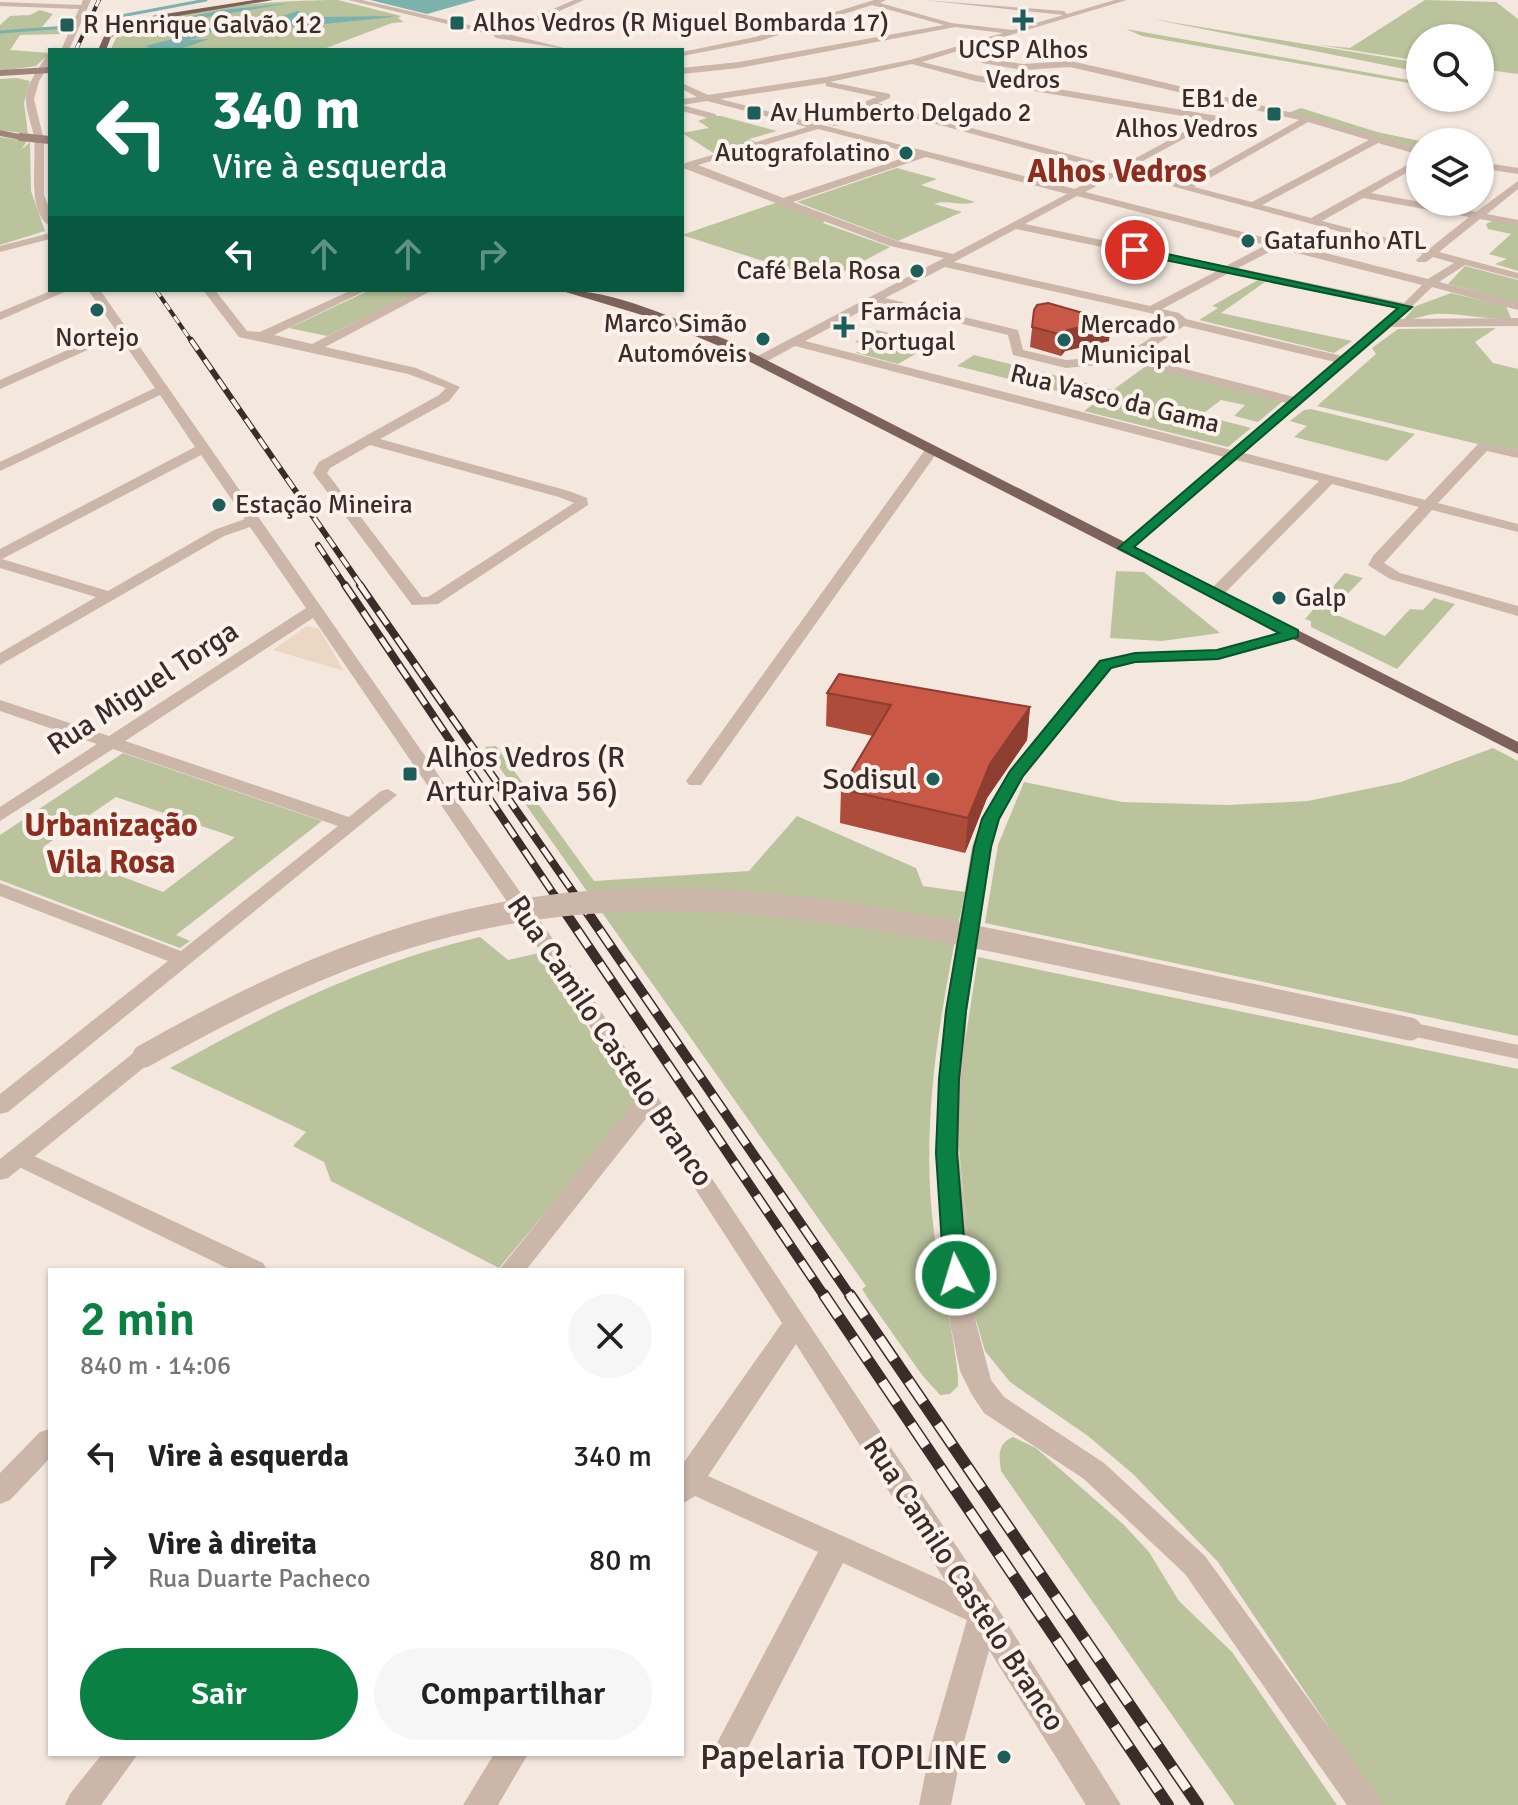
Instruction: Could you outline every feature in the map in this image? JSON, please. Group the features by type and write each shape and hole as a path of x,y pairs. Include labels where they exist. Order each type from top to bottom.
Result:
{"main road":[{"path":"103,48 108,36 131,24 247,0"},
{"path":"224,5 269,0"},
{"path":"0,75 47,72"},
{"path":"0,75 27,77 35,81"},
{"path":"0,133 48,140"},
{"path":"572,292 679,324 758,361 1518,749"}],"street":[{"path":"352,0 558,48"},
{"path":"496,36 580,0"},
{"path":"684,54 757,39 882,0"},
{"path":"928,0 1076,14"},
{"path":"684,102 816,76 837,78 912,62 1123,0"},
{"path":"872,3 955,25 1014,32"},
{"path":"0,4 85,4 66,48"},
{"path":"684,71 955,25"},
{"path":"57,48 72,30"},
{"path":"757,39 841,55"},
{"path":"959,49 974,52 985,61 1023,67 1070,64 1111,73 1307,119 1406,148"},
{"path":"779,57 804,66"},
{"path":"869,60 896,65"},
{"path":"912,62 964,76 1215,119"},
{"path":"47,72 35,81 30,99 40,150 39,195 48,218"},
{"path":"36,122 36,107 47,72"},
{"path":"1054,92 1111,73"},
{"path":"816,76 887,96 869,103 1108,171 1129,170 1185,188 1518,276"},
{"path":"684,87 706,98 1079,191 1517,308"},
{"path":"1129,170 1244,104"},
{"path":"684,109 712,116"},
{"path":"1185,188 1307,119"},
{"path":"685,166 819,126"},
{"path":"1253,206 1378,139"},
{"path":"784,201 929,153"},
{"path":"685,166 894,244 948,260 1175,316 1182,322 1343,360"},
{"path":"1494,167 1518,171"},
{"path":"1312,222 1406,169"},
{"path":"758,361 1079,191 1108,171"},
{"path":"1494,202 1518,184"},
{"path":"1360,194 1406,202"},
{"path":"1405,276 1476,216"},
{"path":"1482,216 1518,223"},
{"path":"1014,225 1225,270 1411,303 1452,289"},
{"path":"0,249 48,237"},
{"path":"1152,310 1277,243"},
{"path":"1125,548 1411,303 1430,283 1463,262"},
{"path":"0,316 58,292"},
{"name":"Rua Camilo Castelo Branco","path":"95,292 317,608 649,1099 984,1613 1105,1805"},
{"path":"211,292 243,334 412,371 454,387 444,398 324,465 320,473 418,602 432,601 581,505 582,501 564,494 370,441"},
{"path":"262,336 357,292"},
{"path":"313,348 423,292"},
{"path":"874,299 1014,333 1017,352 1066,364 1128,358 1295,401"},
{"path":"1128,358 1182,322"},
{"path":"1387,323 1518,322"},
{"path":"0,385 122,330"},
{"name":"Rua Vasco da Gama","path":"794,342 1518,528"},
{"path":"0,467 163,389"},
{"path":"1518,454 1484,446 1376,565 1395,576 1518,611"},
{"path":"0,555 203,448"},
{"path":"695,781 932,450"},
{"path":"1215,594 1329,479"},
{"path":"0,660 228,528 255,520"},
{"path":"0,563 108,596"},
{"name":"Rua Miguel Torga","path":"0,815 317,608"},
{"path":"1293,634 1218,655 1135,658 1106,664 1016,774 986,828 956,1011 947,1153 956,1275 969,1355 973,1371 994,1405 1094,1471 1195,1565 1366,1805"},
{"path":"0,705 352,824"},
{"path":"0,1106 388,795"},
{"path":"0,889 183,959"},
{"path":"243,1268 221,1264 9,1164 144,1056 205,1019 281,981 359,950 448,924 533,907 605,898 690,897 788,902 878,916 1518,1052"},
{"path":"514,1268 649,1099"},
{"path":"796,1323 685,1484 984,1613 947,1745 935,1805"},
{"path":"0,1492 48,1442"},
{"path":"729,1752 835,1549"},
{"path":"81,1805 120,1756"},
{"path":"479,1805 511,1756"}],"green space":[{"path":"338,0 401,16 398,18 404,22 392,23 326,48 112,48 120,34 136,24 160,17 224,6"},
{"path":"1425,0 1496,2 1518,19 1518,74 1494,71 1494,24 1406,24 1406,59 1319,45 1350,48"},
{"path":"40,10 53,14 42,27 66,28 61,34 20,35 10,50 48,55 36,66 0,71 0,25 10,16 30,15"},
{"path":"1152,19 1406,61 1406,69"},
{"path":"1126,29 1406,79 1406,83 1142,36"},
{"path":"0,79 30,81 24,103 28,134 0,130"},
{"path":"865,105 902,115 834,126 809,119"},
{"path":"1301,108 1406,138 1406,145 1288,113"},
{"path":"721,116 777,131 749,139 756,142 715,154 684,134 709,128 698,121"},
{"path":"0,137 27,141 21,150 30,142 31,191 45,231 0,245"},
{"path":"897,168 937,179 921,185 975,202 934,204 962,212 898,241 797,202"},
{"path":"778,202 825,220 823,223 890,247 826,281 684,234"},
{"path":"1495,220 1518,224 1518,271 1495,264 1507,259 1489,254 1511,234 1488,229 1486,224"},
{"path":"1465,266 1518,280 1518,303 1448,284"},
{"path":"1258,280 1265,282 1221,313 1352,341 1334,353 1199,320 1218,308 1212,306"},
{"path":"366,292 416,292 327,336 289,328"},
{"path":"1451,293 1506,306 1511,318 1437,314 1404,319 1416,306"},
{"path":"1496,328 1475,342 1493,363 1518,369 1518,450 1478,444 1317,406 1376,354 1372,348 1398,329"},
{"path":"877,330 933,344 898,364 856,353 867,346 855,342"},
{"path":"974,355 1113,390 1146,366 1283,401 1258,422 1234,416 1245,405 1221,400 1201,415 1251,428 1228,447 1084,411 1097,401 957,366"},
{"path":"1311,409 1415,434 1387,461 1294,437 1307,426 1290,421 1304,410"},
{"path":"1116,571 1144,572 1220,633 1162,641 1110,638"},
{"path":"1345,573 1363,578 1330,612 1385,636 1410,609 1423,610 1434,598 1455,604 1397,669 1311,627 1311,621 1305,619"},
{"path":"496,746 594,881 749,871 797,816 916,868 923,886 965,892 941,1018 929,1147 934,1232 958,1376 958,1386 950,1394 940,1395 922,1375 869,1300 862,1289 866,1286 485,747"},
{"path":"1493,748 1518,761 1518,1036 985,923 998,845 1024,782 1122,802 1227,805 1308,801 1401,782"},
{"path":"123,753 322,821 176,935 190,941 180,948 0,880 0,835","holes":["116,797 234,837 163,892 43,847"]},
{"path":"480,937 508,960 539,953 637,1103 499,1268 331,1181 324,1162 293,1146 306,1132 170,1068 320,991 398,961"},
{"path":"978,957 1518,1069 1518,1805 1381,1805 1218,1562 1133,1474 1088,1436 1010,1382 985,1351 975,1317 959,1148 962,1061"},
{"path":"1013,1437 1036,1448 1124,1525 1149,1552 1179,1601 1232,1652 1337,1805 1235,1805 1001,1471 1002,1447"}],"shaded area":[{"path":"307,626 319,629 344,671 273,650"}],"water":[{"path":"370,0 476,0 427,14"},
{"path":"290,3 168,24 198,28 248,24 227,31 219,28 210,33 194,32 205,35 189,40 209,39 181,48 146,46 183,36 167,33 179,29 163,25 164,22 221,10"},
{"path":"297,11 322,17 393,17 236,33 256,25 248,24 262,23"}],"building":[{"path":"1048,303 1111,321 1067,330 1063,335 1032,327 1037,305"},
{"path":"839,674 1030,707 990,764 968,818 841,789 891,705 827,693"}],"waterway":[{"path":"110,25 121,16 206,0"},
{"path":"0,32 67,27"}],"railway":[{"path":"77,48 99,0"},
{"path":"157,292 192,342"},
{"path":"191,340 362,587"},
{"path":"318,545 346,587"},
{"path":"345,585 557,899"},
{"path":"360,585 578,899"},
{"path":"555,897 825,1297"},
{"path":"577,897 851,1297"},
{"path":"824,1295 1168,1805"},
{"path":"850,1295 1198,1805"}],"place":[{"name":"UCSP Alhos Vedros","path":"1023,20"},
{"name":"Alhos Vedros (R Miguel Bombarda 17)","path":"457,23"},
{"name":"R Henrique Galvão 12","path":"67,25"},
{"name":"Av Humberto Delgado 2","path":"754,113"},
{"name":"EB1 de Alhos Vedros","path":"1274,114"},
{"name":"Autografolatino","path":"906,153"},
{"name":"Gatafunho ATL","path":"1248,241"},
{"name":"Café Bela Rosa","path":"917,271"},
{"name":"Nortejo","path":"97,310"},
{"name":"Farmácia Portugal","path":"844,327"},
{"name":"Marco Simão Automóveis","path":"763,339"},
{"name":"Mercado Municipal","path":"1064,340"},
{"name":"Estação Mineira","path":"219,505"},
{"name":"Galp","path":"1279,598"},
{"name":"Alhos Vedros (R Artur Paiva 56)","path":"410,774"},
{"name":"Sodisul","path":"933,779"},
{"name":"Papelaria TOPLINE","path":"1004,1757"}],"district":[{"name":"Alhos Vedros","path":"1117,171"},
{"name":"Urbanização Vila Rosa","path":"111,844"}],"route":[{"path":"956,1275 946,1123 956,1011 986,828 1016,774 1106,664 1135,658 1218,655 1293,634 1125,548 1406,307 1135,250"}]}
